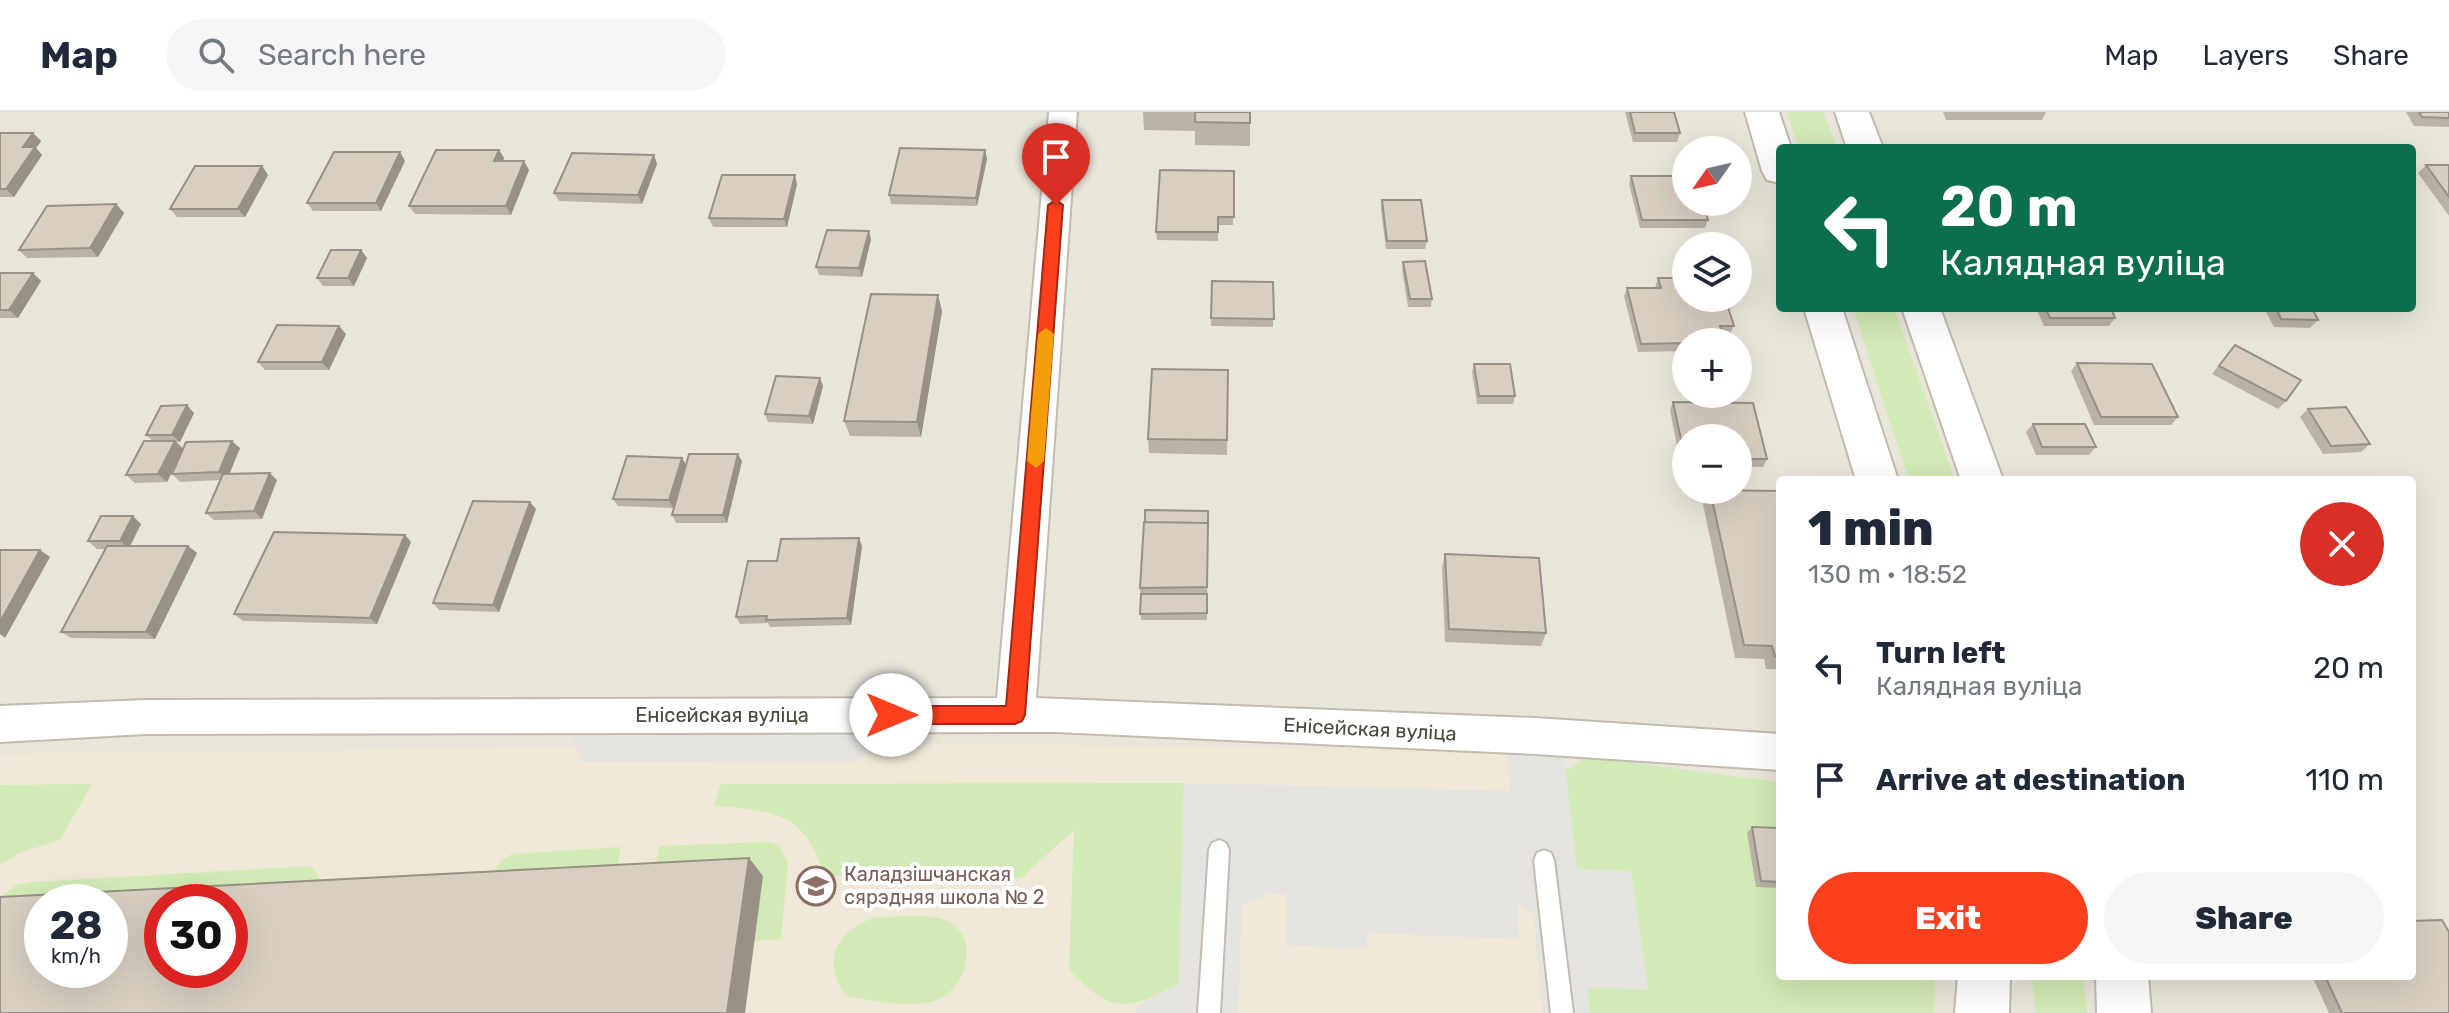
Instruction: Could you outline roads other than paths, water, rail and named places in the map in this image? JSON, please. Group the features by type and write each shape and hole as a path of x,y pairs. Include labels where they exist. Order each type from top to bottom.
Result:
{"street":[{"path":"1015,715 1063,112"},
{"path":"1762,112 1776,158"},
{"path":"1852,112 1864,144"},
{"path":"1824,312 1876,476"},
{"path":"1922,312 1981,476"},
{"name":"Енісейская вуліца","path":"0,724 146,717 1015,715 1503,734 1776,752"},
{"path":"1982,1013 1984,980"},
{"path":"2122,980 2124,1013"}],"lane":[{"path":"1209,1013 1219,850"},
{"path":"1544,860 1562,1013"}],"place":[{"name":"Каладзішчанская сярэдняя школа № 2","path":"816,886"}]}
